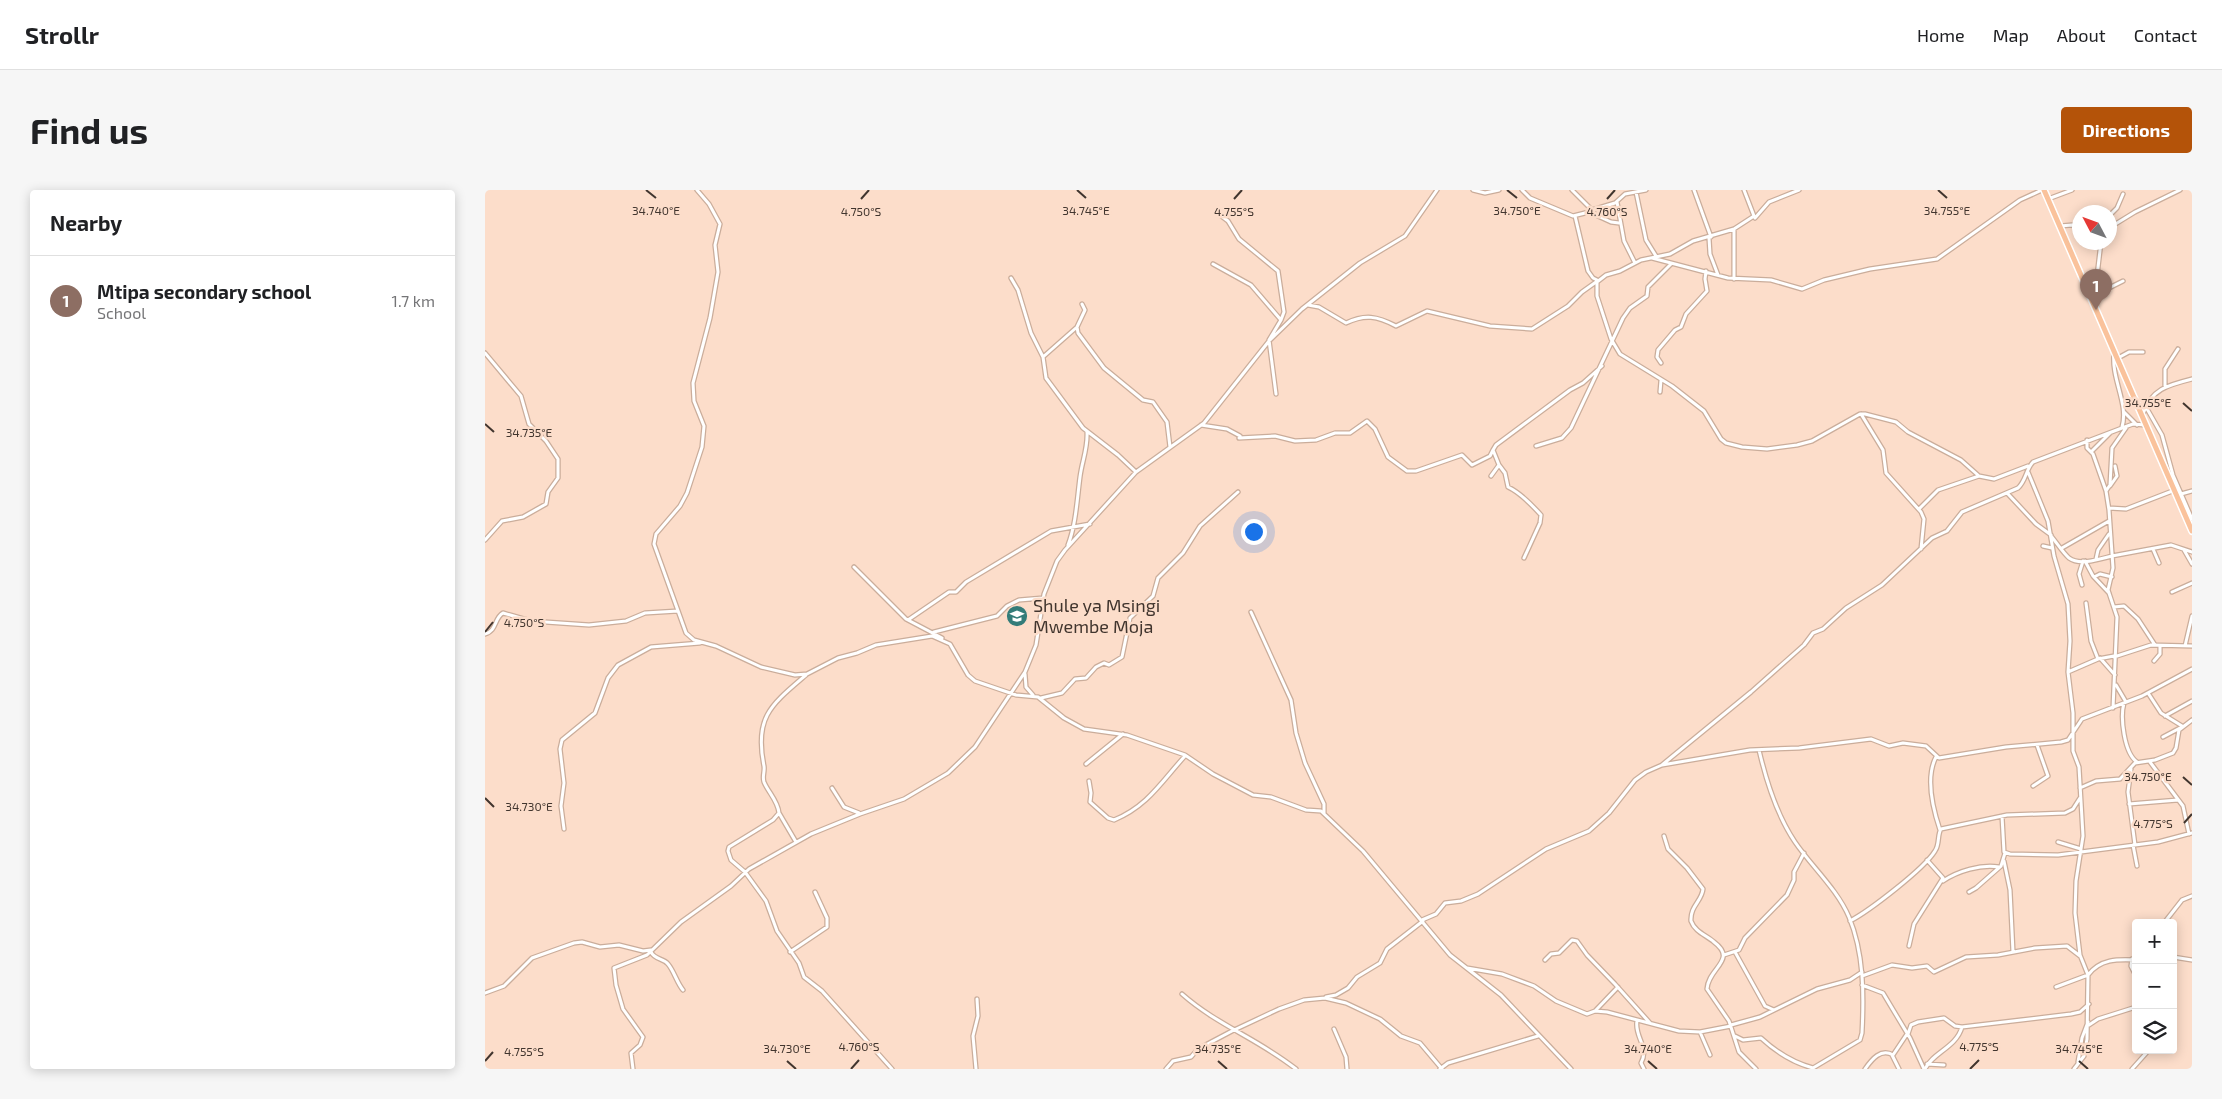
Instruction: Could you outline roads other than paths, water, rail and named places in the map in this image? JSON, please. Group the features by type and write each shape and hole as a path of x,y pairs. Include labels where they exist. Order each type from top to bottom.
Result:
{"main road":[{"path":"2043,190 2192,531"}],"street":[{"path":"697,190 709,204 720,224 715,244 718,272 710,318 693,383 694,401 704,426 704,433 701,453 687,493 680,506 656,534 653,544 686,633 701,642 716,646 761,667 795,675 807,674"},
{"path":"633,1069 631,1053 639,1045 643,1037 623,1009 613,970 652,951 681,922 731,886 745,872 796,842 860,814 904,799 945,775 975,747 1025,672 1036,645 1043,598 1057,561 1068,546 1137,472 1201,425 1269,341 1307,305 1360,263 1405,236 1437,190"},
{"path":"1473,190 1485,193 1499,190"},
{"path":"1522,190 1530,198 1575,216 1589,212 1611,222 1619,223"},
{"path":"1572,190 1592,210 1617,202 1625,194 1646,190"},
{"path":"1694,190 1710,238 1709,254 1719,276"},
{"path":"1744,190 1754,213 1750,220"},
{"path":"1307,305 1319,307 1346,323 1360,317 1383,318 1395,326 1427,311 1490,326 1530,330 1568,306 1582,292 1598,281 1635,262 1677,251 1693,241 1710,238 1734,230 1754,219 1769,202 1799,190"},
{"path":"1651,258 1719,276 1734,279 1771,280 1802,289 1821,281 1870,269 1929,261 1942,256 2024,197 2043,190"},
{"path":"2048,199 2072,190"},
{"path":"2117,223 2179,190"},
{"path":"1636,192 1646,240 1656,257"},
{"path":"2117,208 2123,194"},
{"path":"1617,202 1619,223 1624,241 1635,262"},
{"path":"1220,215 1228,221 1239,239 1278,271 1284,312 1269,341 1274,361 1276,394"},
{"path":"1575,216 1588,271 1598,281"},
{"path":"2060,226 2072,225"},
{"path":"1734,230 1734,279"},
{"path":"2086,286 2094,284 2097,276 2100,250"},
{"path":"1536,446 1562,438 1571,428 1628,310 1647,296 1648,287 1671,263"},
{"path":"1213,264 1251,285 1281,320"},
{"path":"1661,363 1657,357 1658,350 1681,326 1686,314 1707,291 1706,272"},
{"path":"1011,278 1018,290 1031,333 1043,357 1046,378 1087,432 1105,444 1137,472"},
{"path":"1598,281 1597,296 1612,342 1622,356 1635,361 1704,411 1721,439 1726,443 1742,447 1775,448 1812,441 1860,414 1896,422 1907,432 1961,460 1979,476"},
{"path":"2091,297 2123,281"},
{"path":"1043,357 1077,327 1085,310 1082,304"},
{"path":"1077,327 1079,334 1104,368 1143,400 1153,402 1167,422 1170,447"},
{"path":"1067,336 1079,334"},
{"path":"2165,386 2165,369 2179,349"},
{"path":"2114,351 2114,374 2124,412 2121,428"},
{"path":"2117,358 2129,352 2143,352"},
{"path":"485,353 521,396 529,424 547,442 559,463 558,478 548,492 546,504 523,517 502,520 485,540"},
{"path":"1201,425 1227,429 1239,437 1275,436 1295,441 1316,440 1335,433 1350,433 1367,421 1375,429 1388,457 1407,471 1416,471 1462,455 1472,465 1490,456 1493,450 1513,431 1583,383 1602,366"},
{"path":"2142,415 2152,395 2165,386 2192,379"},
{"path":"1660,392 1661,380"},
{"path":"2145,407 2162,435 2181,494 2192,519"},
{"path":"2124,412 2137,424"},
{"path":"1860,414 1882,447 1886,473 1919,509 1924,519 1921,549"},
{"path":"1919,509 1938,490 1979,476 1994,478 2030,466 2087,440 2121,428 2137,424 2147,425"},
{"path":"2109,486 2112,448 2127,426"},
{"path":"1068,546 1087,449 1087,432"},
{"path":"2091,452 2111,432"},
{"path":"2087,440 2087,448 2091,452 2106,491 2109,508 2112,556 2109,594"},
{"path":"1493,450 1499,465 1505,473 1508,487 1519,492 1525,502 1541,515 1540,523 1525,558"},
{"path":"1491,476 1499,465"},
{"path":"1662,765 1751,692 1804,645 1813,633 1823,629 1847,608 1882,585 1932,538 1950,528 1962,512 2008,494 2023,484 2030,466"},
{"path":"2106,491 2117,476 2115,466"},
{"path":"2028,472 2044,510 2051,536 2067,604 2070,633 2068,672 2073,751 2079,767 2083,836 2075,888 2075,913 2081,957 2088,975 2089,1004 2089,1024 2085,1052 2074,1069"},
{"path":"2109,508 2126,509 2175,490"},
{"path":"2181,494 2192,491"},
{"path":"1041,698 1062,693 1075,679 1086,678 1097,667 1104,663 1109,665 1122,656 1130,618 1153,596 1159,576 1183,553 1200,526 1239,492"},
{"path":"2008,494 2036,524 2051,536 2069,558 2084,561 2171,545 2192,552"},
{"path":"2062,548 2109,521"},
{"path":"908,620 949,592 956,592 966,582 1051,532 1091,523"},
{"path":"2095,559 2098,550 2110,533"},
{"path":"2043,546 2053,548"},
{"path":"2153,549 2159,562"},
{"path":"2184,550 2192,564"},
{"path":"2084,561 2094,577 2109,594 2115,607 2117,617 2114,707"},
{"path":"2082,586 2079,572 2084,561"},
{"path":"853,567 908,620 934,632 950,644 972,679 1012,694 1041,698 1064,718 1084,728 1123,734 1185,756 1213,774 1253,795 1271,797 1306,810 1324,813 1363,851 1423,921 1449,955 1501,995 1571,1069"},
{"path":"2094,577 2100,574 2111,577"},
{"path":"2172,592 2192,582"},
{"path":"934,632 997,616 1007,606 1019,600 1043,598"},
{"path":"2086,603 2089,631 2099,659 2115,675"},
{"path":"2115,607 2124,606 2132,611 2156,645"},
{"path":"485,634 492,630 499,615 503,613 531,621 589,625 626,621 645,613 678,611"},
{"path":"1251,612 1291,700 1300,748 1324,804 1324,813"},
{"path":"2185,646 2192,616"},
{"path":"796,842 779,813 763,779 764,767 760,743 761,732 771,708 807,674 842,656 857,653 876,645 926,635 944,640"},
{"path":"564,829 561,806 564,783 562,740 595,713 613,670 651,646 701,642"},
{"path":"2068,672 2099,659 2146,646 2192,646"},
{"path":"2154,661 2160,654 2160,646"},
{"path":"2101,710 2114,707 2148,693 2192,669"},
{"path":"1025,672 1025,684 1033,696"},
{"path":"2116,685 2125,703 2122,713 2129,754 2137,763"},
{"path":"2148,693 2165,716 2181,727"},
{"path":"1936,757 1961,756 2006,747 2064,742 2079,722 2108,707 2114,698"},
{"path":"2165,716 2192,701"},
{"path":"2114,707 2122,713"},
{"path":"2163,737 2192,720"},
{"path":"2080,789 2096,781 2120,779 2137,763 2173,754 2181,727"},
{"path":"1086,764 1123,734"},
{"path":"1166,1069 1173,1061 1191,1057 1199,1049 1233,1030 1304,1000 1336,995 1348,988 1357,977 1380,963 1387,948 1423,921 1436,914 1445,903 1461,901 1478,894 1546,850 1589,831 1609,813 1635,780 1646,772 1662,765 1759,750 1871,739 1889,746 1903,743 1926,746 1931,749 1936,757"},
{"path":"2033,786 2047,776 2037,745"},
{"path":"1735,1036 1743,1040 1761,1038 1770,1047 1780,1050 1786,1058 1805,1066 1817,1067 1861,1038 1862,974 1858,945 1850,920 1779,814 1759,750"},
{"path":"1089,781 1090,802 1110,819 1114,820 1133,810 1157,790 1185,756"},
{"path":"1850,920 1904,881 1927,860 1937,847 1940,830 1932,788 1931,771 1936,757"},
{"path":"2005,853 2038,853 2051,856 2081,850 2134,845 2190,834 2185,809 2149,761"},
{"path":"2131,768 2128,792 2137,866"},
{"path":"832,788 844,807 860,814"},
{"path":"1940,830 2002,816 2065,813 2073,809 2080,798"},
{"path":"2129,804 2178,800"},
{"path":"779,813 773,820 728,849 731,860 745,872 766,901 777,931 799,963 804,977 822,991 892,1069"},
{"path":"2002,816 2004,861 2010,890 2013,952"},
{"path":"1664,836 1668,849 1687,868 1703,889 1693,907 1692,924 1700,933 1721,947 1724,955 1722,962 1713,973 1707,987 1731,1026 1739,1052 1756,1069"},
{"path":"2058,842 2081,850"},
{"path":"1724,955 1739,950 1745,938 1787,895 1794,880 1794,872 1804,853"},
{"path":"1927,860 1941,873 1942,882"},
{"path":"1969,892 1976,888 2004,861"},
{"path":"1909,946 1914,924 1942,882 1949,876 1973,869 1989,866 1999,867"},
{"path":"790,952 828,926 815,892"},
{"path":"2167,919 2182,900 2192,896"},
{"path":"1545,960 1551,954 1559,953 1572,940 1576,940 1587,955 1650,1024"},
{"path":"485,993 504,986 532,958 574,943 582,942 600,947 619,945 643,951 652,951"},
{"path":"1467,968 1483,969 1502,974 1534,986 1556,1001 1584,1013 1595,1011 1679,1031 1700,1032 1731,1026 1775,1010 1817,989 1892,965 1912,968 1927,966 1934,972 1966,957 2067,946 2081,957"},
{"path":"652,951 654,957 668,964 674,980 683,990"},
{"path":"1735,952 1765,1006 1775,1010"},
{"path":"2177,957 2192,960"},
{"path":"2056,987 2088,975 2096,967 2109,960 2132,960"},
{"path":"1862,985 1883,993 1925,1069"},
{"path":"1595,1011 1618,987"},
{"path":"1182,994 1208,1016 1260,1044 1296,1069"},
{"path":"1325,998 1346,1004 1380,1019 1401,1036 1419,1043 1441,1069 1449,1063 1538,1036"},
{"path":"976,1069 973,1036 978,1016 977,999"},
{"path":"1899,1069 1893,1062 1892,1055 1907,1034 1910,1026 1916,1022 1942,1018 1947,1019 1955,1026 1962,1027 2071,1014 2080,1012 2089,1004"},
{"path":"2089,1024 2098,1019 2132,1008"},
{"path":"1637,1020 1636,1028 1645,1055 1641,1063 1644,1069"},
{"path":"1925,1069 1927,1064 1954,1041 1962,1027"},
{"path":"1334,1028 1346,1057 1347,1069"},
{"path":"1700,1032 1710,1055"},
{"path":"1865,1069 1879,1054 1887,1052 1892,1055"},
{"path":"2132,1069 2145,1054"},
{"path":"1927,1064 1944,1065"}],"place":[{"name":"Mtipa secondary school","path":"2096,310"},
{"name":"Shule ya Msingi Mwembe Moja","path":"1017,616"}]}
